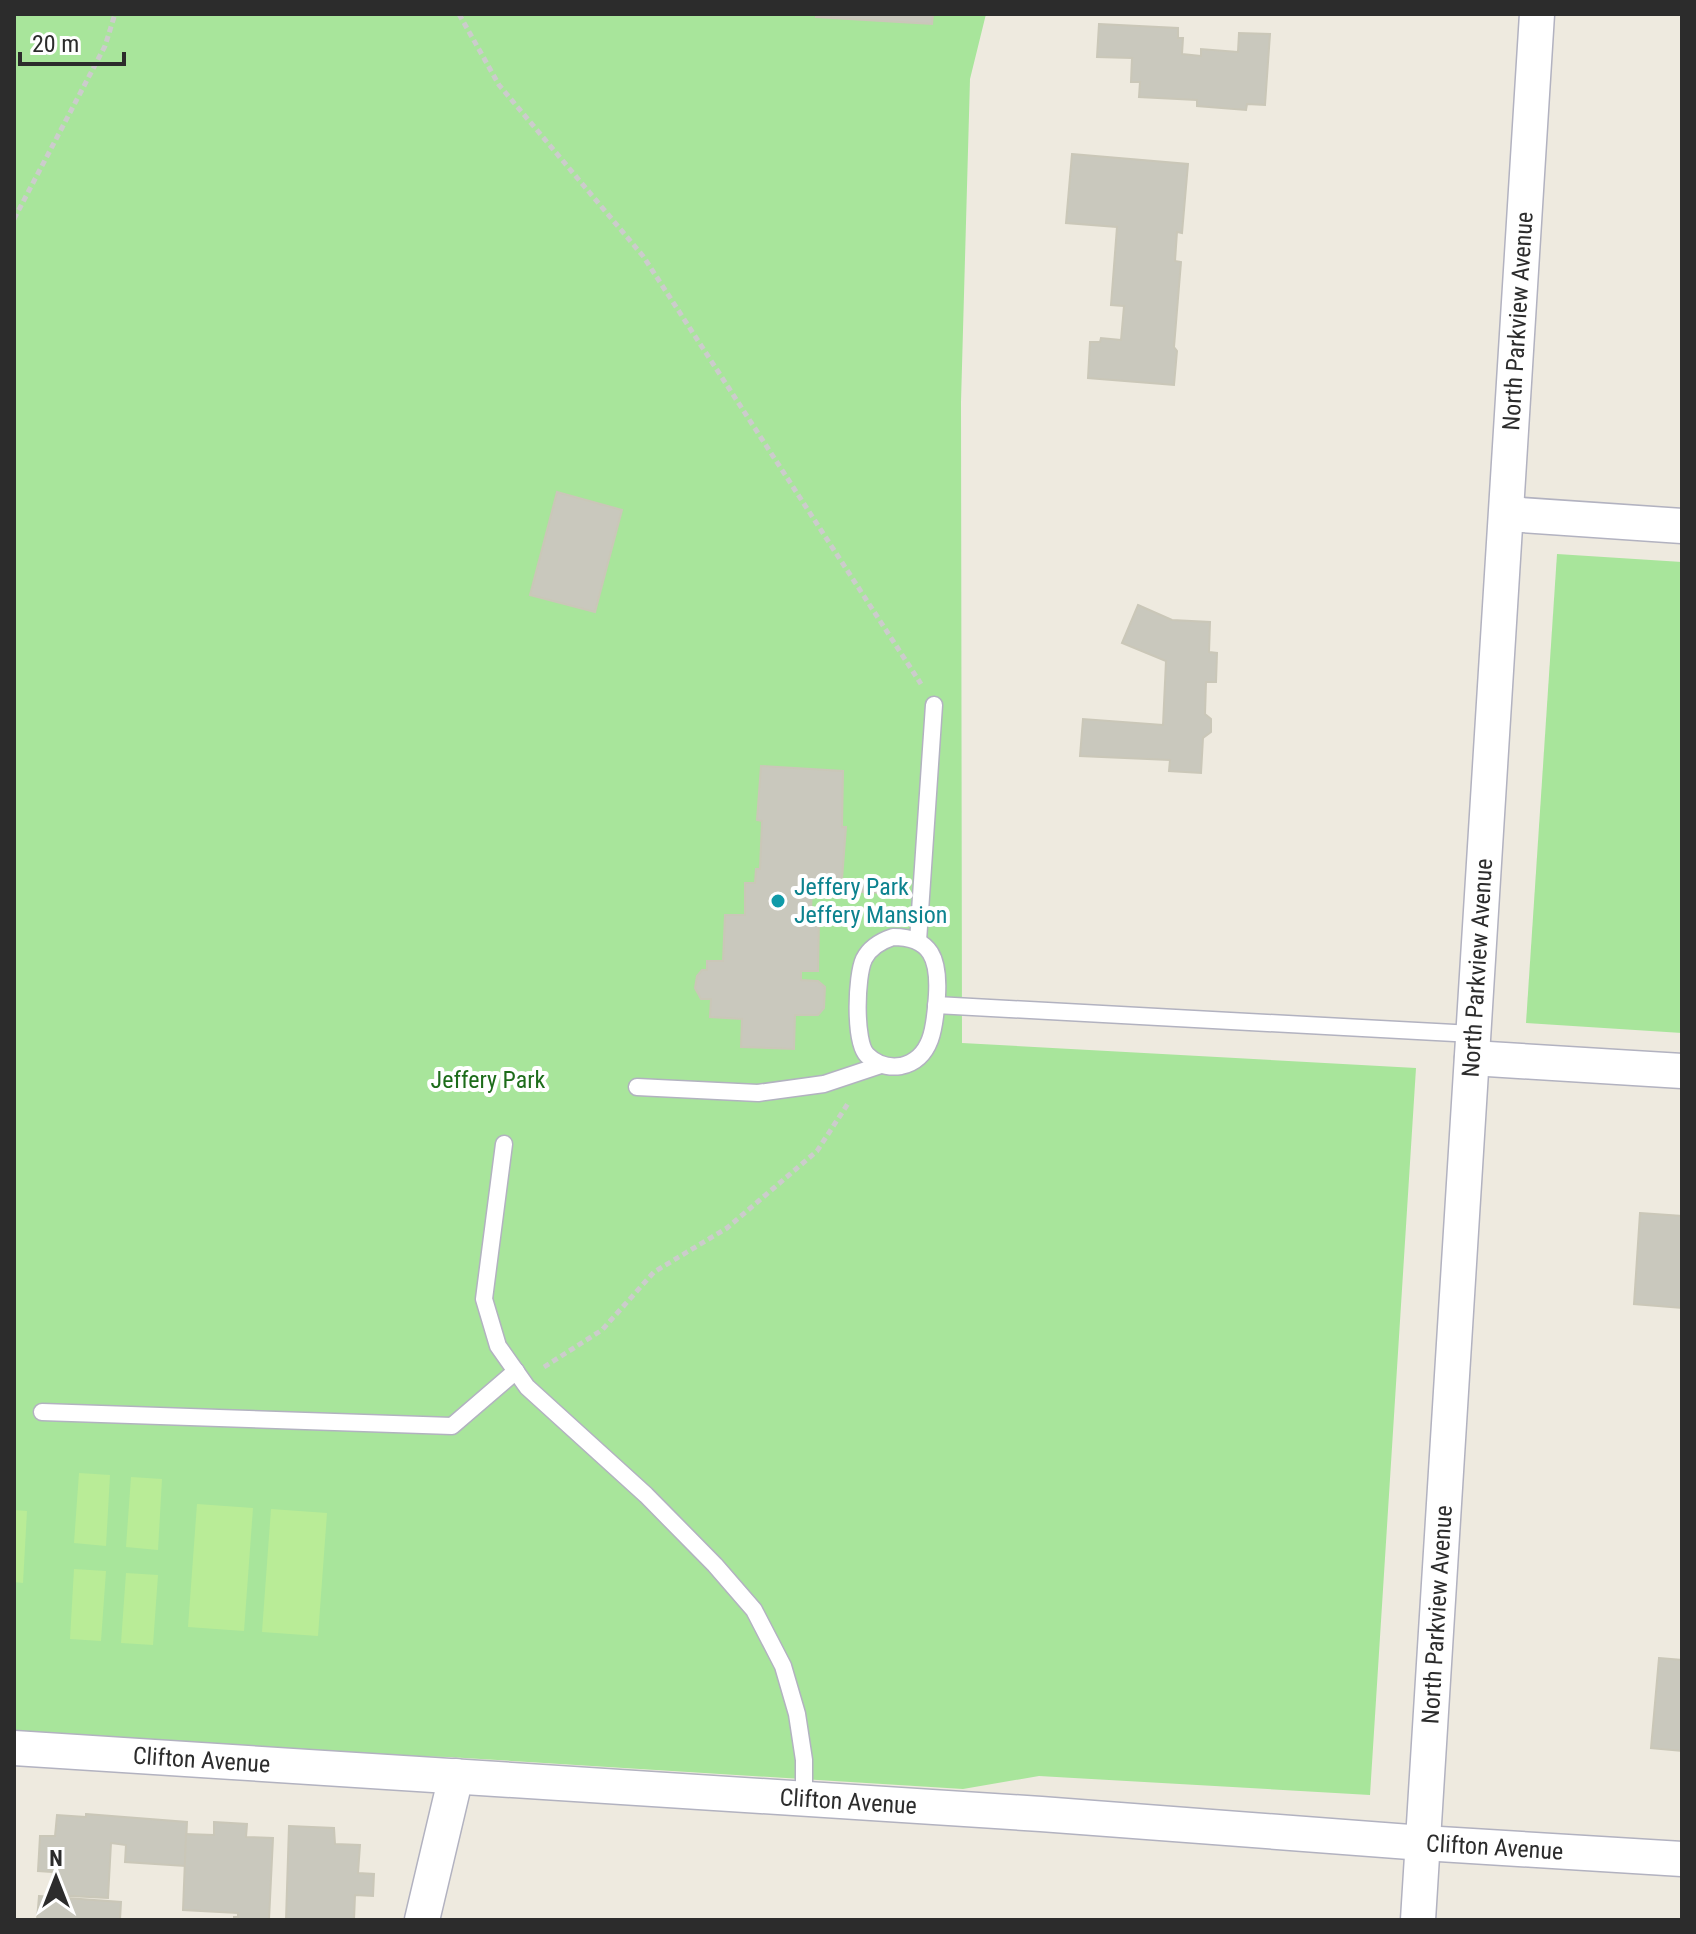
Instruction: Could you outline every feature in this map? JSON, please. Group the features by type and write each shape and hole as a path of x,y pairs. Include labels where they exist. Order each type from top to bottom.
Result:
{"street":[{"name":"North Parkview Avenue","path":"1418,1920 1537,14"},
{"path":"1507,514 1682,526"},
{"path":"1472,1046 1682,1071"},
{"name":"Clifton Avenue","path":"14,1748 1682,1859"},
{"path":"422,1920 456,1776"}],"lane":[{"path":"918,941 934,705"},
{"path":"893,937 918,941 935,960 938,973 935,1020 926,1049 917,1059 906,1065 881,1065 870,1059 862,1049 858,1036 863,960 880,941 893,937"},
{"path":"936,1005 1472,1046"},
{"path":"637,1087 758,1093 824,1084 881,1065"},
{"path":"504,1144 484,1299 498,1346 527,1387 646,1495 754,1610 783,1666 797,1714 804,1760 804,1799"},
{"path":"42,1412 452,1426 516,1371"}],"path":[{"path":"14,219 105,46 115,14"},
{"path":"459,14 499,85 643,256 934,705"},
{"path":"516,1371 544,1367 602,1330 654,1272 727,1228 806,1161 817,1151 846,1109 862,1071"}],"green space":[{"name":"Jeffery Park","path":"14,14 986,14 970,79 961,402 962,1043 1416,1068 1370,1795 1039,1776 963,1789 448,1757 14,1748"},
{"path":"1557,554 1682,562 1682,1033 1526,1023"},
{"path":"79,1473 110,1475 106,1546 74,1543"},
{"path":"131,1477 162,1479 158,1550 126,1547"},
{"path":"197,1504 253,1508 244,1631 188,1627"},
{"path":"271,1509 327,1513 318,1636 262,1632"},
{"path":"14,1510 27,1511 23,1583 14,1582"},
{"path":"74,1569 106,1571 101,1641 70,1639"},
{"path":"126,1573 158,1575 153,1645 121,1643"}],"building":[{"path":"817,14 933,14 932,24 816,17"},
{"path":"1099,24 1178,28 1178,38 1183,38 1182,54 1201,56 1201,49 1238,52 1239,33 1270,34 1265,105 1247,104 1246,110 1197,106 1197,100 1139,97 1140,82 1131,82 1132,58 1097,57"},
{"path":"1072,154 1188,164 1182,233 1177,232 1175,261 1181,262 1174,385 1088,378 1090,342 1100,342 1101,338 1121,340 1124,306 1111,305 1117,227 1066,223"},
{"path":"557,492 622,510 595,612 530,595"},
{"path":"1138,605 1172,620 1210,622 1209,652 1217,653 1216,682 1206,682 1205,714 1211,719 1211,732 1203,738 1201,773 1169,771 1170,760 1080,756 1083,719 1163,725 1166,661 1122,643"},
{"name":"Jeffery Park Jeffery Mansion","path":"761,766 843,771 842,827 846,827 842,879 886,882 885,893 812,890 811,910 815,921 819,921 818,971 801,971 801,980 818,981 825,987 824,1008 818,1015 795,1015 794,1049 741,1047 742,1019 710,1017 711,999 701,999 695,988 697,976 702,970 707,970 707,961 723,961 725,915 745,915 745,883 755,883 756,869 760,869 762,821 757,820"},
{"path":"1640,1213 1682,1216 1682,1308 1634,1304"},
{"path":"1659,1658 1682,1660 1682,1751 1651,1748"},
{"path":"86,1814 187,1822 185,1866 125,1862 126,1845 111,1843 108,1898 51,1895 53,1872 38,1871 40,1836 55,1836 57,1815 86,1817"},
{"path":"214,1822 247,1824 246,1837 273,1838 269,1920 234,1920 238,1913 183,1910 186,1834 214,1835"},
{"path":"289,1826 334,1828 335,1844 360,1845 358,1873 374,1874 373,1896 355,1895 354,1920 286,1920"},
{"path":"39,1896 121,1902 120,1920 37,1920"}],"place":[{"name":"Jeffery Park Jeffery Mansion","path":"778,901"}]}
